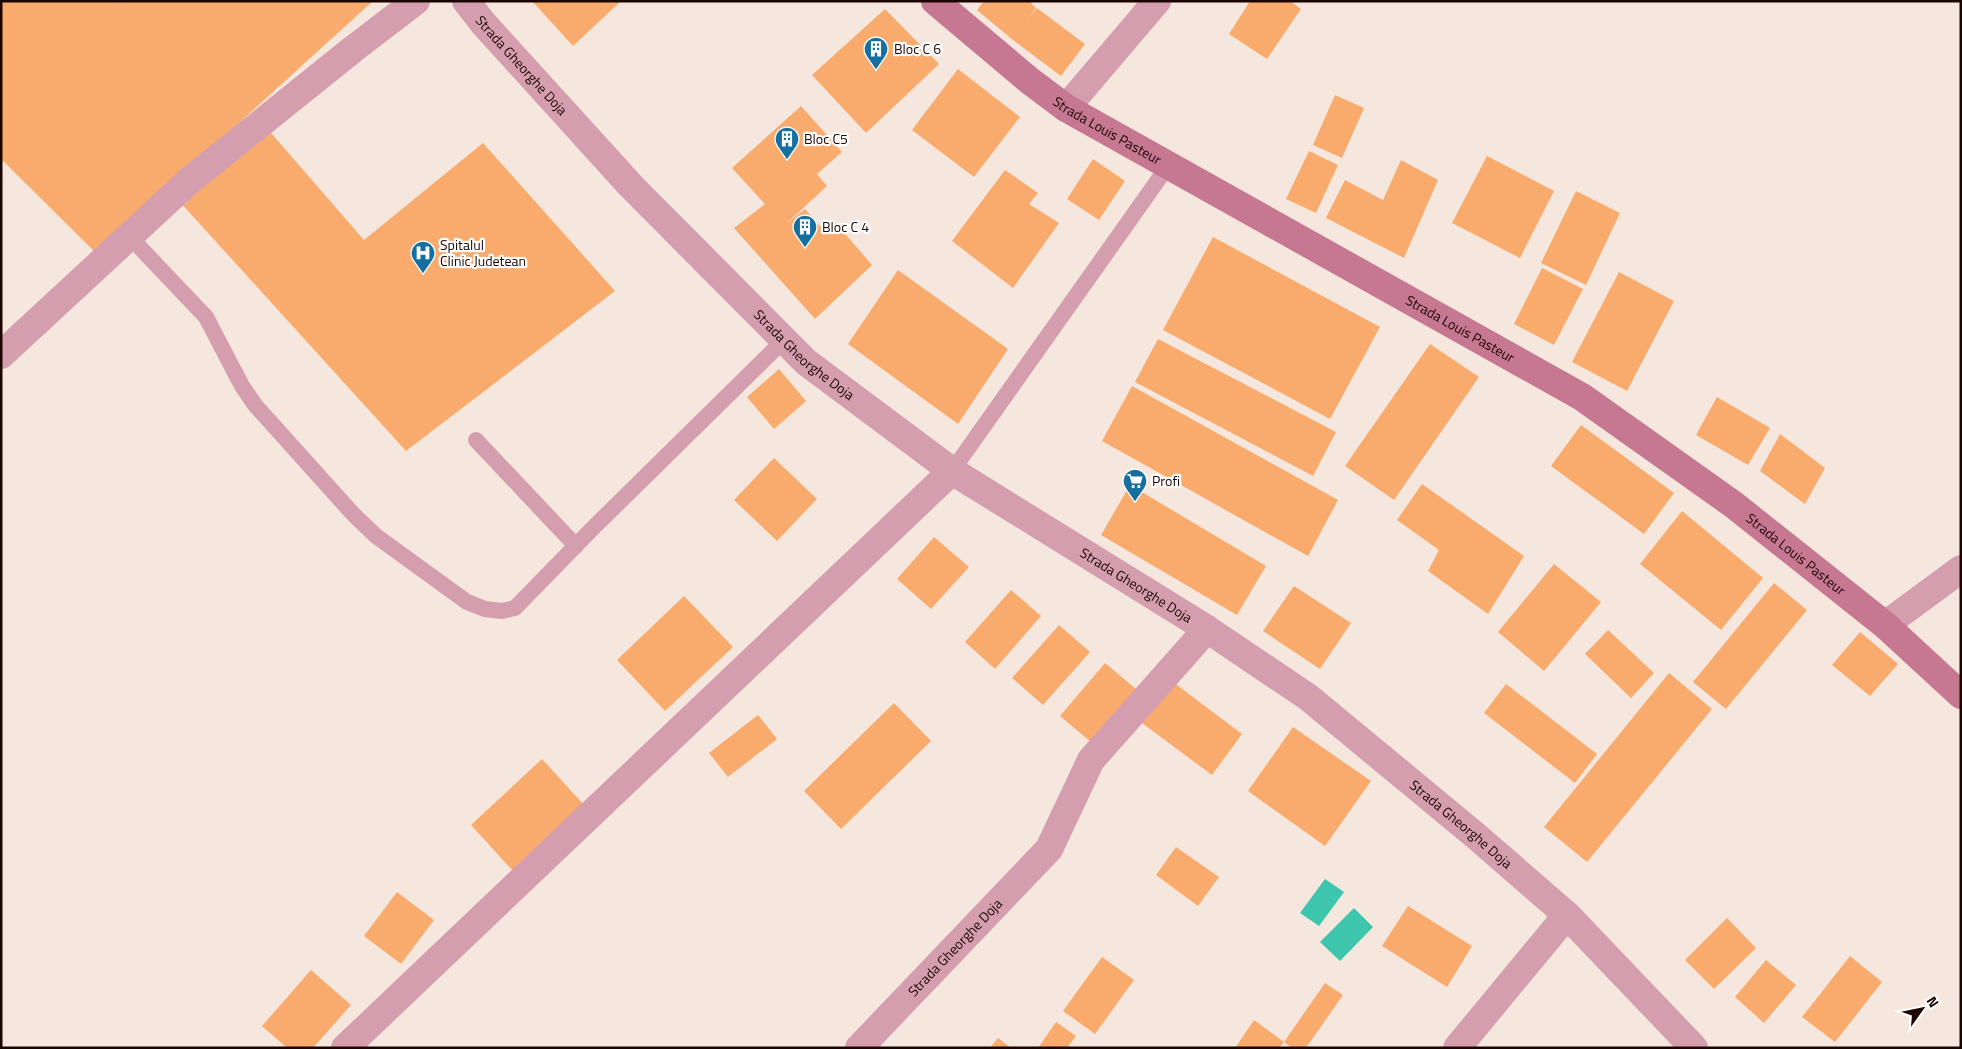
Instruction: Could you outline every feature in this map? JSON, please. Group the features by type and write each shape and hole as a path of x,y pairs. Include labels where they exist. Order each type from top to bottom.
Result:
{"main road":[{"name":"Strada Louis Pasteur","path":"935,1 1030,81 1066,108 1582,398 1734,505 1885,625 1961,695"}],"street":[{"path":"1,356 189,181 263,120 416,1"},
{"name":"Strada Gheorghe Doja","path":"466,1 496,37 631,186 806,362 952,471 1207,630 1308,697 1476,836 1566,915 1694,1048"},
{"path":"1066,108 1156,1"},
{"path":"345,1048 952,471"},
{"path":"1885,625 1961,569"},
{"name":"Strada Gheorghe Doja","path":"859,1048 1049,848 1091,760 1207,630"},
{"path":"1457,1048 1566,915"}],"lane":[{"path":"952,471 1168,166"},
{"path":"129,236 206,317 242,386 255,405 354,515 376,536 467,602 485,609 502,611 515,608 784,340"},
{"path":"476,440 576,546"}],"water":[{"path":"1325,879 1344,892 1319,926 1300,913"},
{"path":"1354,908 1373,927 1340,961 1320,942"}],"building":[{"path":"4,1 120,1 122,3 123,1 373,1 96,253 1,159 1,4"},
{"path":"532,1 621,1 573,46"},
{"path":"984,1 1029,1 1036,8 1027,20 1037,8 1085,44 1061,76 977,10"},
{"path":"1250,1 1290,1 1301,9 1267,59 1229,34"},
{"name":"Bloc C 6","path":"885,9 939,64 866,133 812,75"},
{"path":"958,69 1020,117 974,177 912,130"},
{"path":"1335,95 1364,108 1342,158 1313,145"},
{"path":"801,106 842,152 817,174 827,186 787,223 805,209 824,231 835,222 872,265 815,319 734,228 765,204 732,168"},
{"name":"Spitalul Clinic Judetean","path":"265,126 364,240 483,143 615,291 406,451 179,201"},
{"path":"1309,151 1338,165 1316,213 1286,199"},
{"path":"1487,156 1554,191 1520,258 1452,223"},
{"path":"1093,159 1125,181 1099,220 1067,199"},
{"path":"1401,160 1438,180 1404,258 1326,218 1345,180 1383,200"},
{"path":"1005,170 1038,193 1029,204 1059,223 1013,288 952,241"},
{"path":"1576,191 1620,213 1586,285 1541,263"},
{"path":"1213,237 1380,327 1330,419 1163,330"},
{"path":"1542,268 1583,289 1554,345 1514,324"},
{"path":"898,270 1008,349 958,424 848,344"},
{"path":"1619,272 1674,301 1627,391 1572,362"},
{"path":"1158,339 1336,432 1313,476 1135,382"},
{"path":"1430,344 1479,377 1394,500 1345,466"},
{"path":"779,369 806,401 774,429 747,397"},
{"path":"1132,386 1338,500 1308,556 1102,441"},
{"path":"1717,397 1770,428 1748,465 1696,435"},
{"path":"1581,425 1674,493 1644,534 1551,466"},
{"path":"1780,434 1825,468 1805,504 1760,471"},
{"path":"774,458 817,499 777,541 734,500"},
{"path":"1422,484 1524,556 1488,614 1428,571 1439,550 1397,520"},
{"path":"1130,485 1266,566 1237,615 1101,535"},
{"path":"1682,511 1763,578 1721,630 1640,564"},
{"path":"934,537 969,567 931,609 897,579"},
{"path":"1554,564 1601,602 1544,671 1498,632"},
{"path":"1774,583 1807,610 1726,709 1693,682"},
{"path":"1294,586 1351,623 1320,669 1263,631"},
{"path":"1011,590 1041,616 995,669 965,642"},
{"path":"684,596 733,647 665,711 617,660"},
{"path":"1059,625 1090,652 1043,705 1012,678"},
{"path":"1608,630 1654,673 1631,698 1585,654"},
{"path":"1860,632 1898,664 1870,696 1832,665"},
{"path":"1105,663 1136,689 1091,742 1060,716"},
{"path":"1669,673 1712,709 1587,862 1544,827"},
{"path":"1173,682 1242,734 1212,775 1142,723"},
{"path":"1506,684 1597,754 1575,783 1484,713"},
{"path":"894,703 931,741 841,829 804,791"},
{"path":"758,715 777,739 728,777 709,753"},
{"path":"1293,727 1371,781 1325,846 1248,791"},
{"path":"542,759 585,806 514,872 471,825"},
{"path":"1176,847 1219,877 1198,906 1156,875"},
{"path":"397,892 434,920 401,964 364,936"},
{"path":"1408,906 1472,946 1447,987 1382,946"},
{"path":"1727,918 1756,948 1714,989 1685,960"},
{"path":"1850,956 1882,982 1835,1042 1802,1017"},
{"path":"1102,957 1134,980 1095,1034 1063,1011"},
{"path":"1766,960 1796,985 1764,1023 1735,997"},
{"path":"311,970 351,1005 313,1048 287,1048 262,1026"},
{"path":"1325,983 1343,995 1306,1048 1292,1048 1284,1042"},
{"path":"1254,1020 1284,1042 1279,1048 1235,1048"},
{"path":"1056,1022 1076,1036 1067,1048 1038,1048"},
{"path":"998,1038 1011,1048 990,1048"}],"place":[{"name":"Bloc C 6","path":"876,70"},
{"name":"Bloc C5","path":"787,160"},
{"name":"Bloc C 4","path":"805,248"},
{"name":"Spitalul Clinic Judetean","path":"423,274"},
{"name":"Profi","path":"1135,502"}]}
